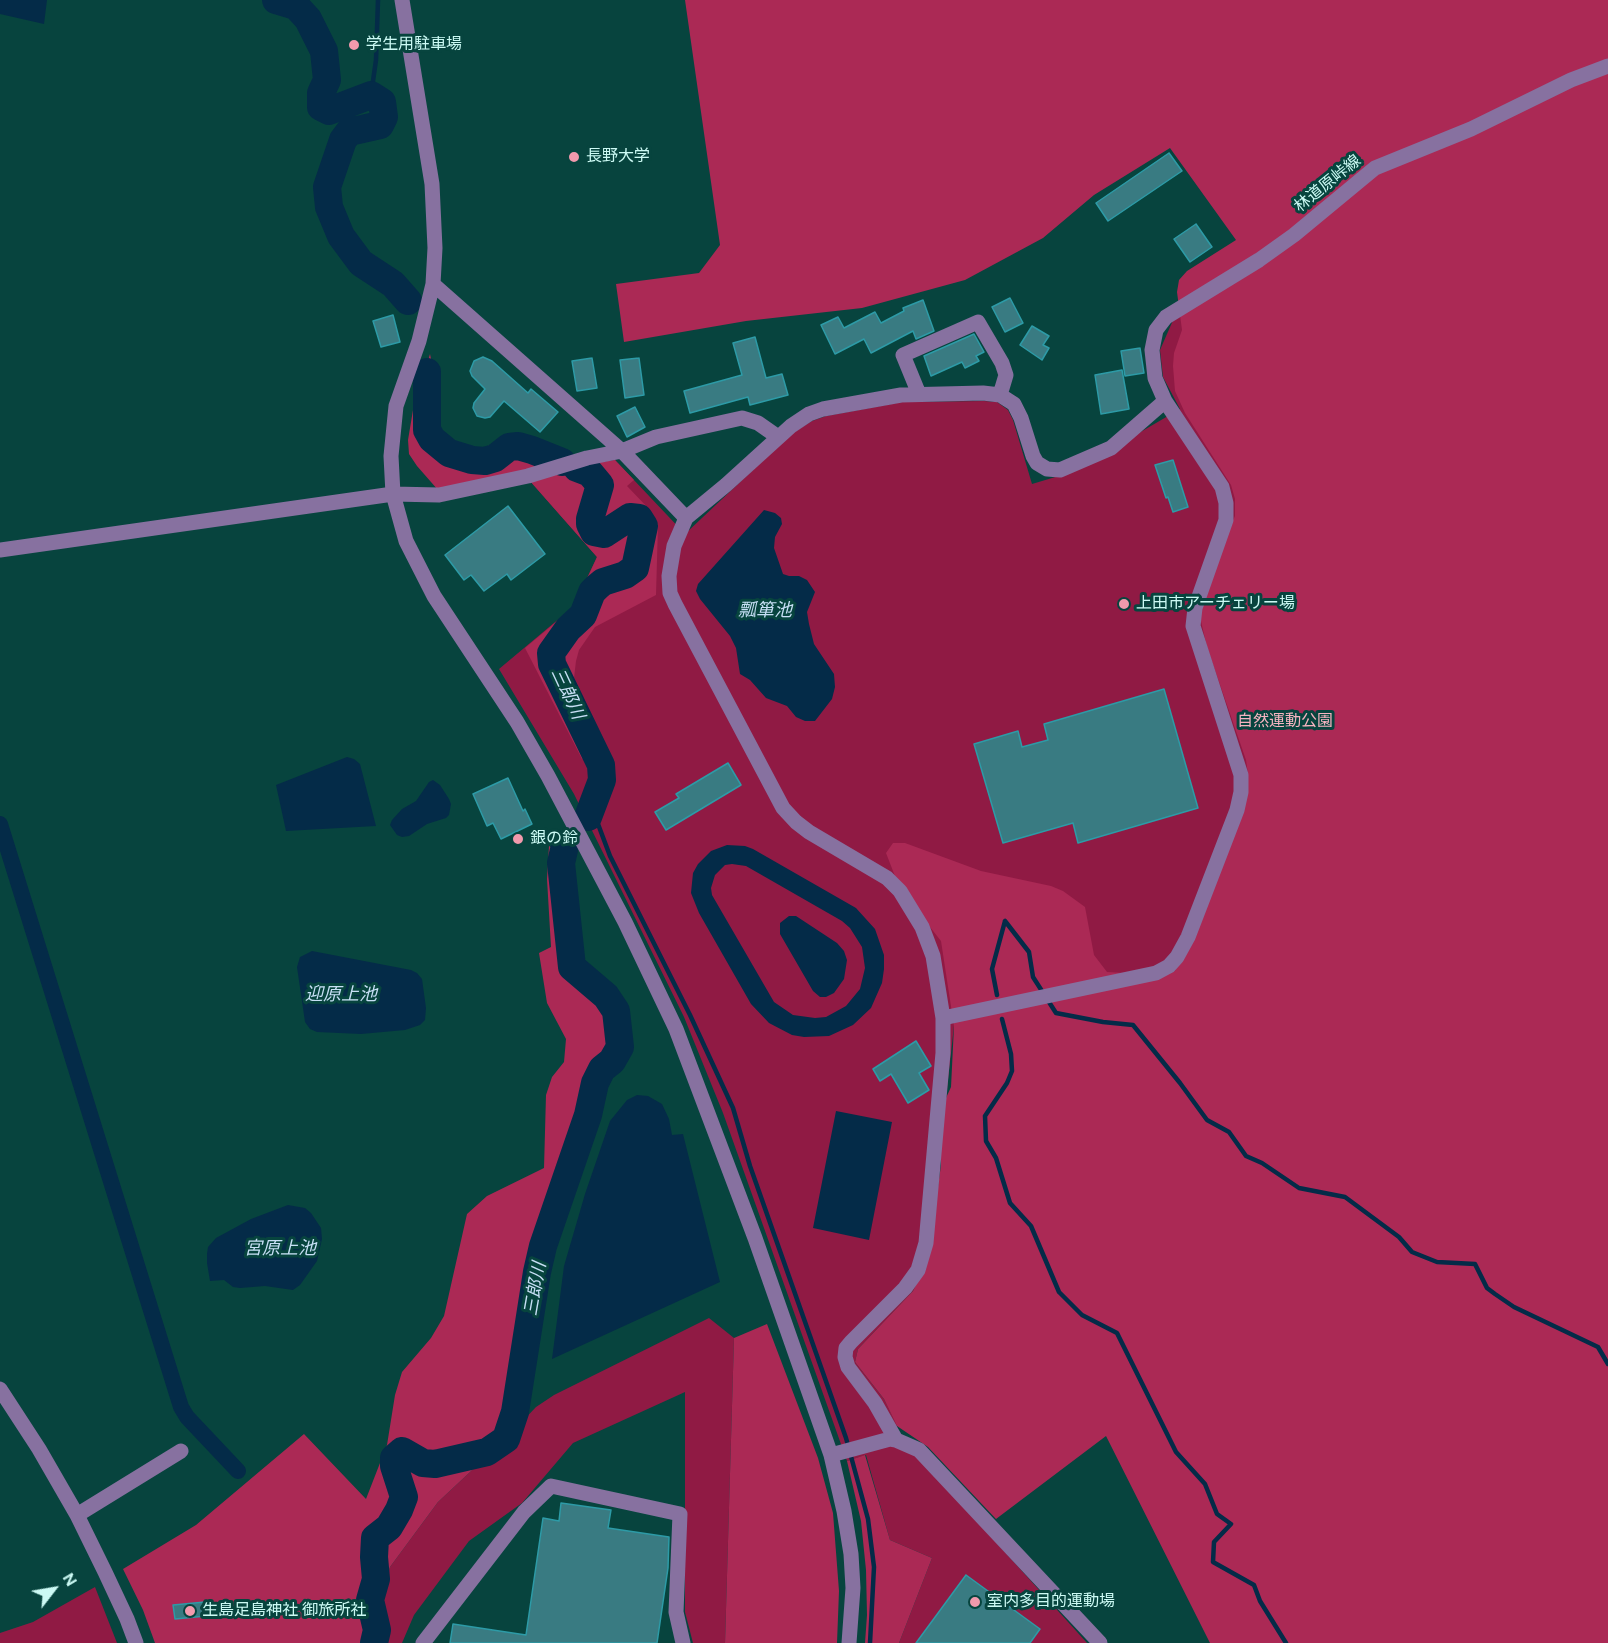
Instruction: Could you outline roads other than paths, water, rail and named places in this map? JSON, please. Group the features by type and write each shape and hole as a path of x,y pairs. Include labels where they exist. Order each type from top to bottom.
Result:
{"street":[{"path":"402,0 432,184 435,248 433,284 419,341 396,406 391,456 393,494 406,541 434,596 517,722 543,767 620,912 660,993 684,1051 838,1454 853,1588 849,1643"},
{"name":"林道原峠線","path":"943,1018 1156,973 1169,966 1188,937 1237,810 1241,792 1241,775 1193,626 1195,608 1226,520 1227,503 1222,487 1165,401 1155,378 1152,350 1156,330 1166,317 1259,260 1294,235 1375,168 1471,129 1570,80 1608,66"},
{"path":"433,284 622,452 686,518"},
{"path":"919,394 903,355 978,322 1002,363 1006,375 1000,395"},
{"path":"896,1440 875,1403 848,1367 845,1357 846,1348 850,1342 905,1288 918,1269 926,1243 943,1053 943,1018 933,956 922,927 900,891 887,878 796,822 783,808 670,593 669,576 674,546 686,518 778,437 809,414 824,409 901,395 983,393 1000,395 1014,404 1037,463 1047,469 1060,470 1111,447 1165,401"},
{"path":"0,550 393,494 439,495 528,476 587,458 622,452 656,437 742,418 758,423 778,437"},
{"path":"0,1389 39,1449 76,1515 105,1572 136,1643"},
{"path":"838,1454 890,1439 920,1450 1100,1643"},
{"path":"76,1515 181,1451"},
{"path":"423,1643 524,1512 551,1486 680,1514 676,1612 683,1643"}],"water":[{"path":"0,0 47,0 44,24 0,14"},
{"name":"瓢箪池","path":"764,510 775,513 781,518 782,524 775,537 774,548 783,574 799,576 807,580 815,592 807,612 809,624 814,644 834,674 835,687 832,699 815,721 805,721 796,717 787,706 766,698 750,680 740,674 736,648 730,636 696,591 698,584"},
{"path":"347,757 360,764 376,826 286,831 276,785"},
{"path":"433,780 440,785 449,799 451,804 449,815 427,824 409,836 397,835 390,825 392,820 402,809 416,801 429,782"},
{"path":"727,845 753,849 856,908 875,929 884,955 882,983 871,1008 853,1025 829,1036 792,1035 769,1023 751,1004 699,913 691,893 693,873 698,864 711,851","holes":["725,865 746,866 842,921 850,928 862,947 865,968 860,989 846,1006 826,1017 815,1018 793,1015 774,1002 712,895 711,888 715,875"]},
{"path":"789,916 796,916 837,943 844,951 847,960 844,979 834,993 820,997 813,991 780,934 780,923"},
{"name":"迎原上池","path":"312,951 417,973 422,979 426,1008 425,1020 420,1025 405,1030 361,1034 317,1032 310,1029 305,1022 297,967 300,957"},
{"path":"637,1095 648,1096 662,1104 669,1119 672,1135 683,1134 720,1282 552,1359 564,1266 585,1194 610,1121 627,1100"},
{"path":"836,1111 892,1122 869,1240 813,1228"},
{"name":"宮原上池","path":"288,1205 305,1208 321,1228 322,1239 317,1261 300,1285 293,1290 265,1286 240,1288 233,1287 224,1280 210,1281 207,1254 208,1247 216,1238 251,1219"}],"waterway":[{"name":"三郎川","path":"276,0 296,6 308,19 324,51 327,80 321,93 321,107 329,111 371,95 382,102 384,117 380,125 349,132 343,140 327,187 329,207 341,236 361,263 393,284 408,301"},
{"path":"371,95 376,60 378,0"},
{"name":"三郎川","path":"427,372 427,430 432,439 449,453 472,460 485,461 495,458 509,447 518,446 562,462"},
{"name":"三郎川","path":"577,468 590,473 600,485 590,519 594,532 604,534 630,517 639,518 644,526 635,568 625,575 603,582 592,592 583,615 568,629 551,653 552,664 601,765 602,780 588,817"},
{"path":"592,808 610,856 690,1015 733,1108 750,1166 846,1438 868,1519 874,1567 870,1643"},
{"path":"0,824 181,1407 187,1417 238,1471"},
{"name":"三郎川","path":"374,1643 377,1630 370,1600 376,1579 375,1538 389,1527 404,1497 394,1466 394,1458 402,1451 423,1463 435,1464 487,1452 506,1439 515,1412 543,1246 588,1115 595,1083 602,1069 612,1061 620,1047 616,1011 606,996 572,967 561,863 564,850"},
{"path":"1005,921 1029,952 1033,977 1056,1013 1133,1025 1207,1120 1229,1132 1246,1156 1262,1163 1299,1188 1345,1197 1399,1237 1412,1252 1437,1262 1475,1264 1487,1288 1514,1307 1598,1347 1608,1364"},
{"path":"997,995 992,969 1005,921"},
{"path":"1002,1019 1011,1054 1012,1071 1007,1083 985,1116 986,1141 996,1158 1010,1203 1031,1226 1059,1292 1082,1315 1117,1333 1176,1452 1205,1484 1217,1514 1231,1524 1214,1542 1213,1562 1254,1585 1260,1601 1286,1643"}],"place":[{"name":"学生用駐車場","path":"354,45"},
{"name":"長野大学","path":"574,157"},
{"name":"上田市アーチェリー場","path":"1124,604"},
{"name":"銀の鈴","path":"518,839"},
{"name":"室内多目的運動場","path":"975,1602"},
{"name":"生島足島神社 御旅所社","path":"190,1611"}],"park label":[{"name":"自然運動公園","path":"1285,722"}]}
